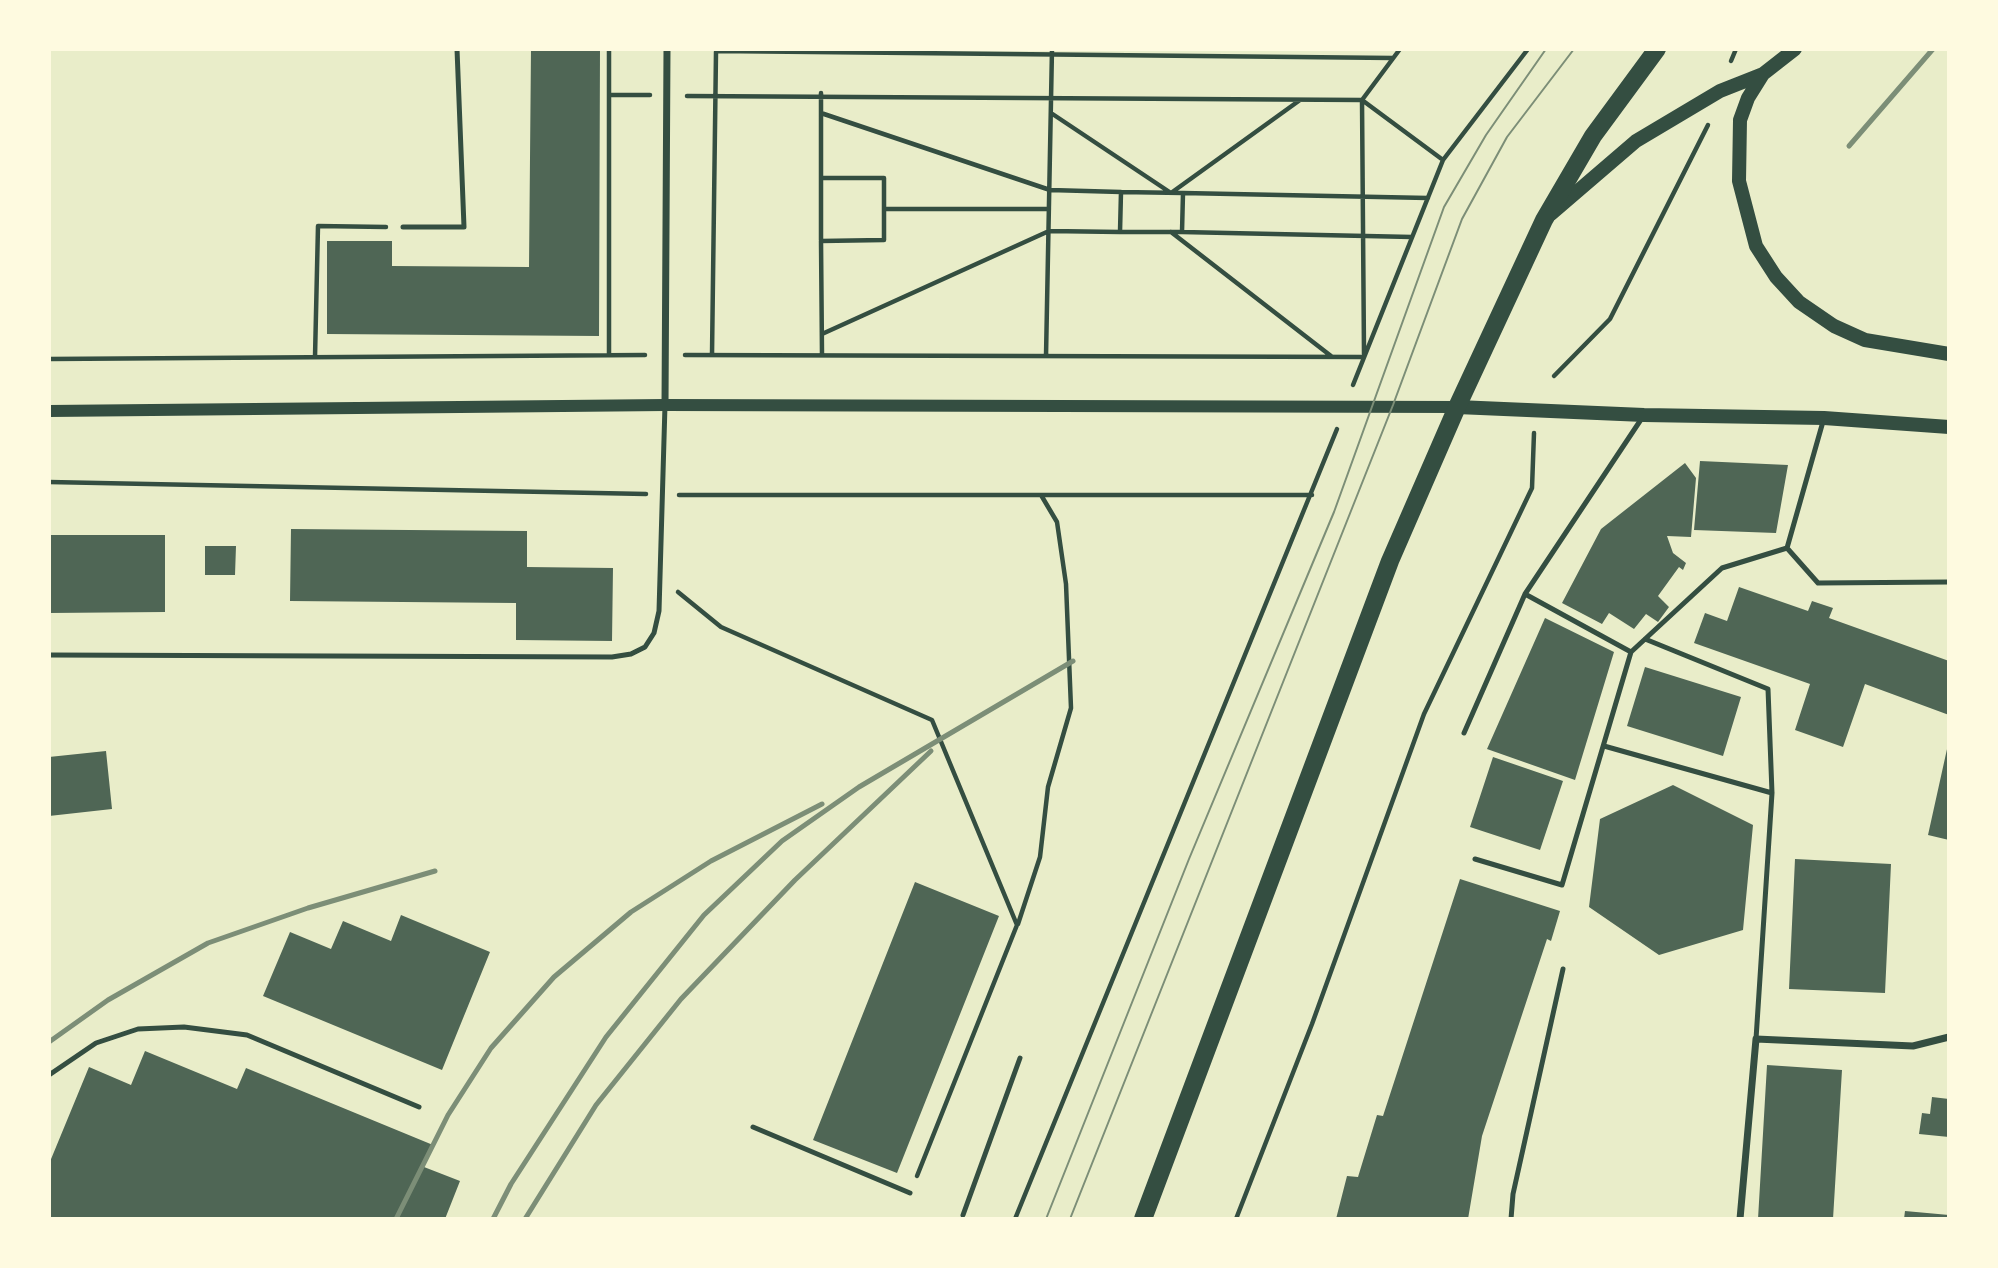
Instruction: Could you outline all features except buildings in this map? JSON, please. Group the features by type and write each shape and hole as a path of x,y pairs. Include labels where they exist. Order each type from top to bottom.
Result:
{"main road":[{"path":"1143,1219 1390,561 1457,407 1544,220 1594,136 1657,49"},
{"path":"1544,220 1636,141 1720,91 1763,74 1795,49"},
{"path":"1763,74 1748,98 1740,120 1738,181 1756,246 1776,277 1799,302 1834,326 1865,340 1949,354"},
{"path":"1457,407 1644,415 1824,418 1949,427"}],"street":[{"path":"665,405 667,49"},
{"path":"49,411 665,405 1457,407"},
{"path":"1740,1219 1756,1039 1913,1046 1949,1037"}],"lane":[{"path":"403,228 464,227 457,49"},
{"path":"49,655 612,657 631,654 645,647 653,633 659,611 665,405"},
{"path":"1464,733 1525,594 1644,415"},
{"path":"1787,548 1824,418"},
{"path":"1787,548 1818,583 1949,582"},
{"path":"1475,859 1562,885 1632,652 1722,568 1787,548"},
{"path":"1525,594 1632,652"},
{"path":"1645,639 1768,689 1772,793 1756,1039"},
{"path":"1604,746 1772,793"},
{"path":"1511,1219 1513,1194 1563,969"},
{"path":"49,1075 96,1043 138,1029 184,1027 247,1035 419,1107"},
{"path":"963,1215 1020,1058"},
{"path":"753,1127 910,1193"}],"path":[{"path":"609,49 609,355"},
{"path":"1364,357 1362,100 1400,49"},
{"path":"1364,357 1443,160 1528,49"},
{"path":"1554,376 1610,319 1712,116 1736,49"},
{"path":"712,355 716,50 1393,58"},
{"path":"1046,356 1052,52"},
{"path":"609,95 821,94 1362,100 1443,160"},
{"path":"821,94 822,355"},
{"path":"1171,192 1301,100"},
{"path":"821,113 1049,190 1428,198"},
{"path":"1051,113 1171,192"},
{"path":"821,178 884,178 884,240 821,241"},
{"path":"1120,232 1121,192"},
{"path":"1182,232 1183,193"},
{"path":"884,209 1049,209"},
{"path":"316,357 318,226 403,228"},
{"path":"822,334 1049,231 1412,237"},
{"path":"1171,232 1332,357"},
{"path":"49,359 665,354 1364,357"},
{"path":"1236,1219 1312,1024 1424,714 1532,488 1534,433"},
{"path":"1015,1219 1329,454"},
{"path":"49,482 663,495 1312,495"},
{"path":"910,1193 1017,925 1040,858 1048,787 1070,708 1066,584 1057,522 1041,495"},
{"path":"660,577 721,627 932,720 1017,925"}],"tram line":[{"path":"1046,1219 1189,859 1334,512 1444,207 1486,135 1546,49"},
{"path":"1070,1219 1393,405 1462,219 1507,137 1574,49"}],"railway":[{"path":"1849,146 1933,49"},
{"path":"493,1219 511,1184 606,1037 704,915 782,841 859,787 1073,661"},
{"path":"525,1219 596,1105 681,999 795,880 931,751"},
{"path":"396,1219 448,1115 491,1048 554,977 631,912 711,861 822,804"},
{"path":"49,1042 108,1000 208,943 308,908 435,871"}]}
